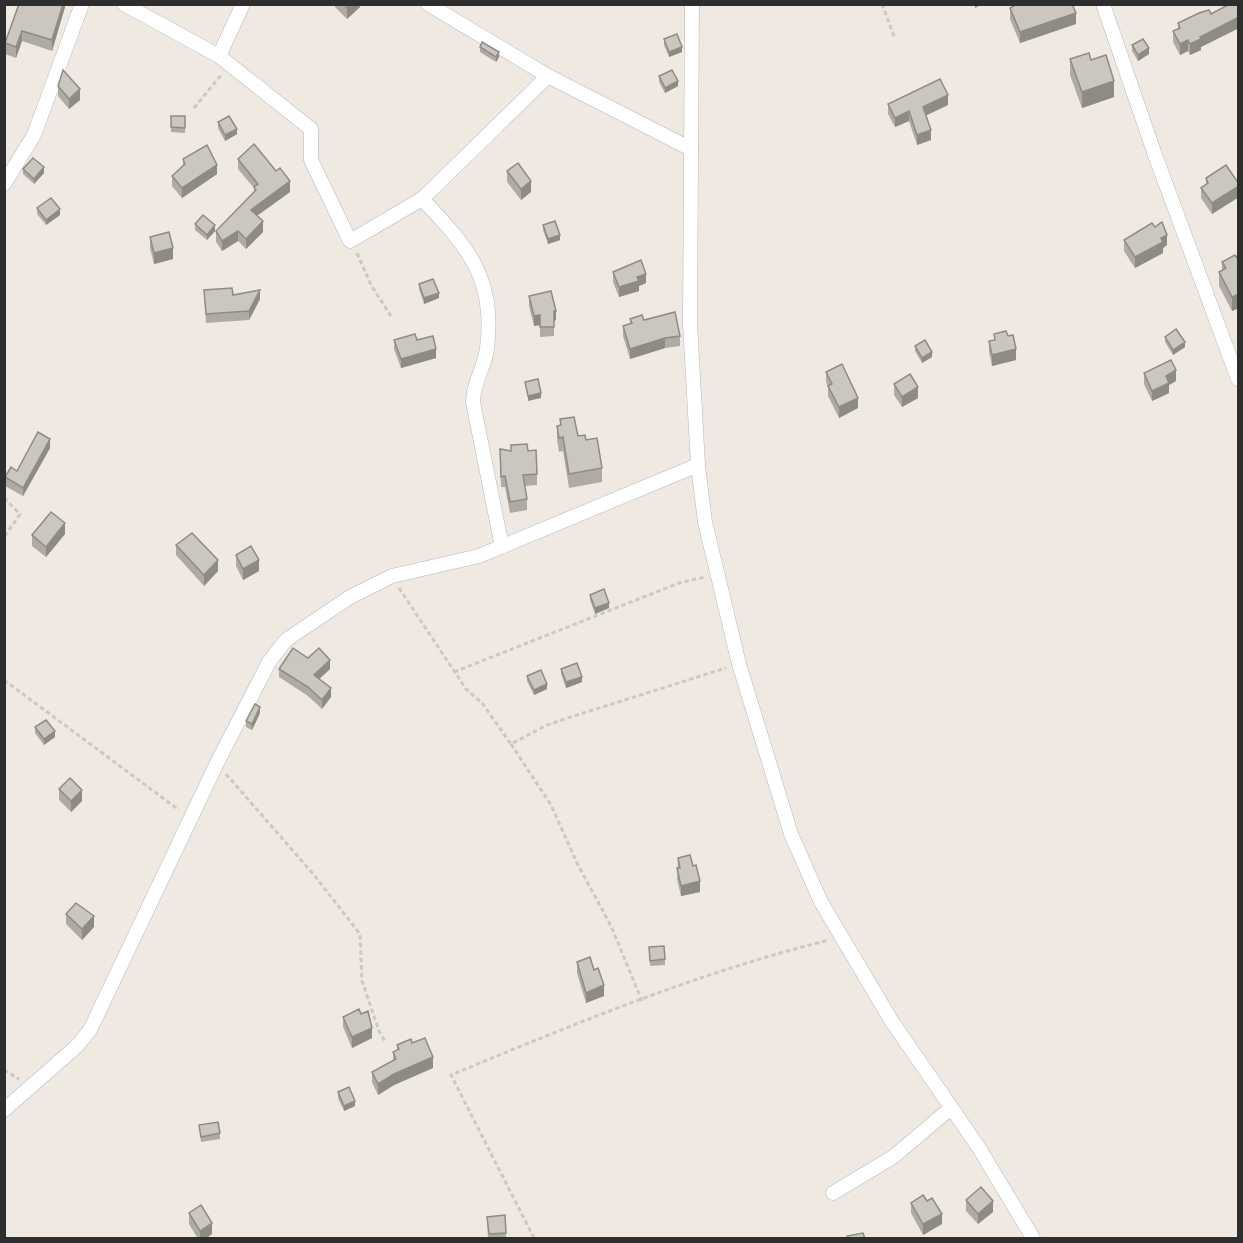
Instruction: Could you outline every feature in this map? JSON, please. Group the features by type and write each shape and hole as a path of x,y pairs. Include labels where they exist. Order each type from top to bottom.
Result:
{"street":[{"path":"4,184 34,135 81,4"},
{"path":"124,4 225,60 311,129 310,160 350,241 422,199 548,76"},
{"path":"225,60 243,4"},
{"path":"428,4 548,76 691,149"},
{"path":"692,4 690,323 698,465 705,522 739,664 791,834 807,873 840,937 979,1148 1033,1239"},
{"path":"1103,4 1155,155 1239,380"},
{"path":"422,199 472,257 486,290 489,327 487,351 473,392 473,402 502,547"},
{"path":"4,1110 78,1046 90,1030 217,764 269,662 286,640 350,597 392,576 456,563 502,547 698,465"},
{"path":"833,1193 893,1157 951,1108"}],"path":[{"path":"882,4 895,39"},
{"path":"194,108 225,60"},
{"path":"350,241 371,285 391,316"},
{"path":"4,498 20,514 4,537"},
{"path":"454,672 679,582 717,574"},
{"path":"392,576 454,672 466,689 482,703 551,804 577,863 611,926 642,1001"},
{"path":"511,744 547,725 739,664"},
{"path":"4,680 190,818"},
{"path":"217,764 314,875 360,934 362,981 379,1031 386,1044"},
{"path":"534,1239 451,1075 554,1033 765,956 840,937"}],"building":[{"path":"19,4 63,4 52,40 22,31 16,47 5,43"},
{"path":"1017,4 1072,4 1076,13 1020,32 1010,8"},
{"path":"1230,4 1239,4 1239,17 1200,37 1201,39 1190,44 1188,40 1180,44 1173,31 1180,28 1178,23 1209,10 1211,14"},
{"path":"677,34 682,47 669,52 664,39"},
{"path":"1143,39 1149,48 1138,55 1132,45"},
{"path":"482,42 499,52 496,57 480,47"},
{"path":"1089,53 1091,60 1106,55 1114,81 1082,92 1070,59"},
{"path":"63,70 80,89 69,99 58,86"},
{"path":"672,70 678,81 665,88 659,76"},
{"path":"940,79 948,95 923,107 931,130 917,135 909,111 895,118 888,104"},
{"path":"171,116 185,116 185,128 171,127"},
{"path":"229,116 237,129 225,135 218,122"},
{"path":"254,144 276,171 280,168 290,181 251,210 263,221 246,239 238,231 222,241 216,231 256,190 254,187 258,184 238,159"},
{"path":"207,145 217,165 182,188 172,176 185,164 183,159"},
{"path":"33,158 44,167 34,179 23,169"},
{"path":"518,163 531,181 521,189 507,171"},
{"path":"1226,165 1239,186 1212,203 1201,188 1208,183 1206,178"},
{"path":"51,198 60,209 46,220 37,208"},
{"path":"203,215 215,225 207,235 195,224"},
{"path":"555,221 560,235 548,239 543,225"},
{"path":"1162,222 1167,235 1161,238 1163,242 1135,257 1124,240 1152,223 1155,227"},
{"path":"169,232 173,248 154,253 150,237"},
{"path":"1235,255 1239,257 1239,294 1232,297 1219,272 1226,268 1222,262"},
{"path":"641,260 646,274 637,277 639,281 619,287 613,272"},
{"path":"433,279 439,293 424,298 419,284"},
{"path":"232,288 233,295 260,290 249,311 206,314 204,290"},
{"path":"551,291 556,311 554,311 554,327 540,327 540,315 534,316 529,296"},
{"path":"675,312 680,336 665,338 630,349 623,326 632,323 630,319 642,315 644,320"},
{"path":"1176,329 1185,342 1173,350 1165,337"},
{"path":"1006,331 1008,336 1013,335 1016,349 992,355 989,341 995,340 994,334"},
{"path":"415,334 417,340 433,336 436,349 401,359 394,340"},
{"path":"925,340 932,352 922,358 915,346"},
{"path":"1171,360 1176,370 1166,376 1169,383 1152,391 1144,373"},
{"path":"842,364 858,398 839,407 828,386 832,384 826,372"},
{"path":"910,374 918,387 902,397 894,384"},
{"path":"538,379 541,393 528,396 525,382"},
{"path":"574,417 578,436 585,435 586,440 597,438 602,468 569,474 563,437 559,438 557,426 561,425 560,419"},
{"path":"38,432 50,439 23,488 5,477 11,467 17,471"},
{"path":"527,444 528,451 536,450 537,474 523,475 527,499 510,502 505,476 501,477 500,449 511,451 511,445"},
{"path":"51,512 65,523 46,547 32,535"},
{"path":"192,533 218,560 204,575 176,545"},
{"path":"251,546 259,560 243,569 236,555"},
{"path":"604,589 609,603 595,608 590,595"},
{"path":"293,648 308,658 319,648 330,660 314,675 331,688 322,700 308,687 279,669"},
{"path":"577,663 582,677 566,682 561,669"},
{"path":"541,670 547,684 534,690 527,676"},
{"path":"255,704 260,707 252,724 246,721"},
{"path":"46,720 55,731 44,739 35,727"},
{"path":"70,778 82,790 71,801 59,789"},
{"path":"690,855 693,866 696,865 700,881 681,886 677,868 680,868 678,858"},
{"path":"76,903 94,916 82,929 66,914"},
{"path":"664,946 665,959 650,961 649,947"},
{"path":"590,957 594,970 598,968 604,985 586,993 577,962"},
{"path":"359,1009 361,1014 368,1011 372,1028 352,1037 343,1017"},
{"path":"425,1038 433,1057 394,1074 378,1084 372,1072 396,1059 393,1052 399,1049 397,1045 411,1039 412,1043"},
{"path":"349,1087 355,1101 344,1106 338,1092"},
{"path":"218,1122 220,1133 201,1137 199,1125"},
{"path":"981,1187 993,1201 978,1214 966,1200"},
{"path":"923,1195 927,1201 932,1198 942,1214 923,1224 911,1203"},
{"path":"201,1205 212,1223 200,1231 189,1213"},
{"path":"505,1215 506,1233 489,1234 487,1217"},
{"path":"863,1233 865,1239 847,1239 847,1236"}]}
